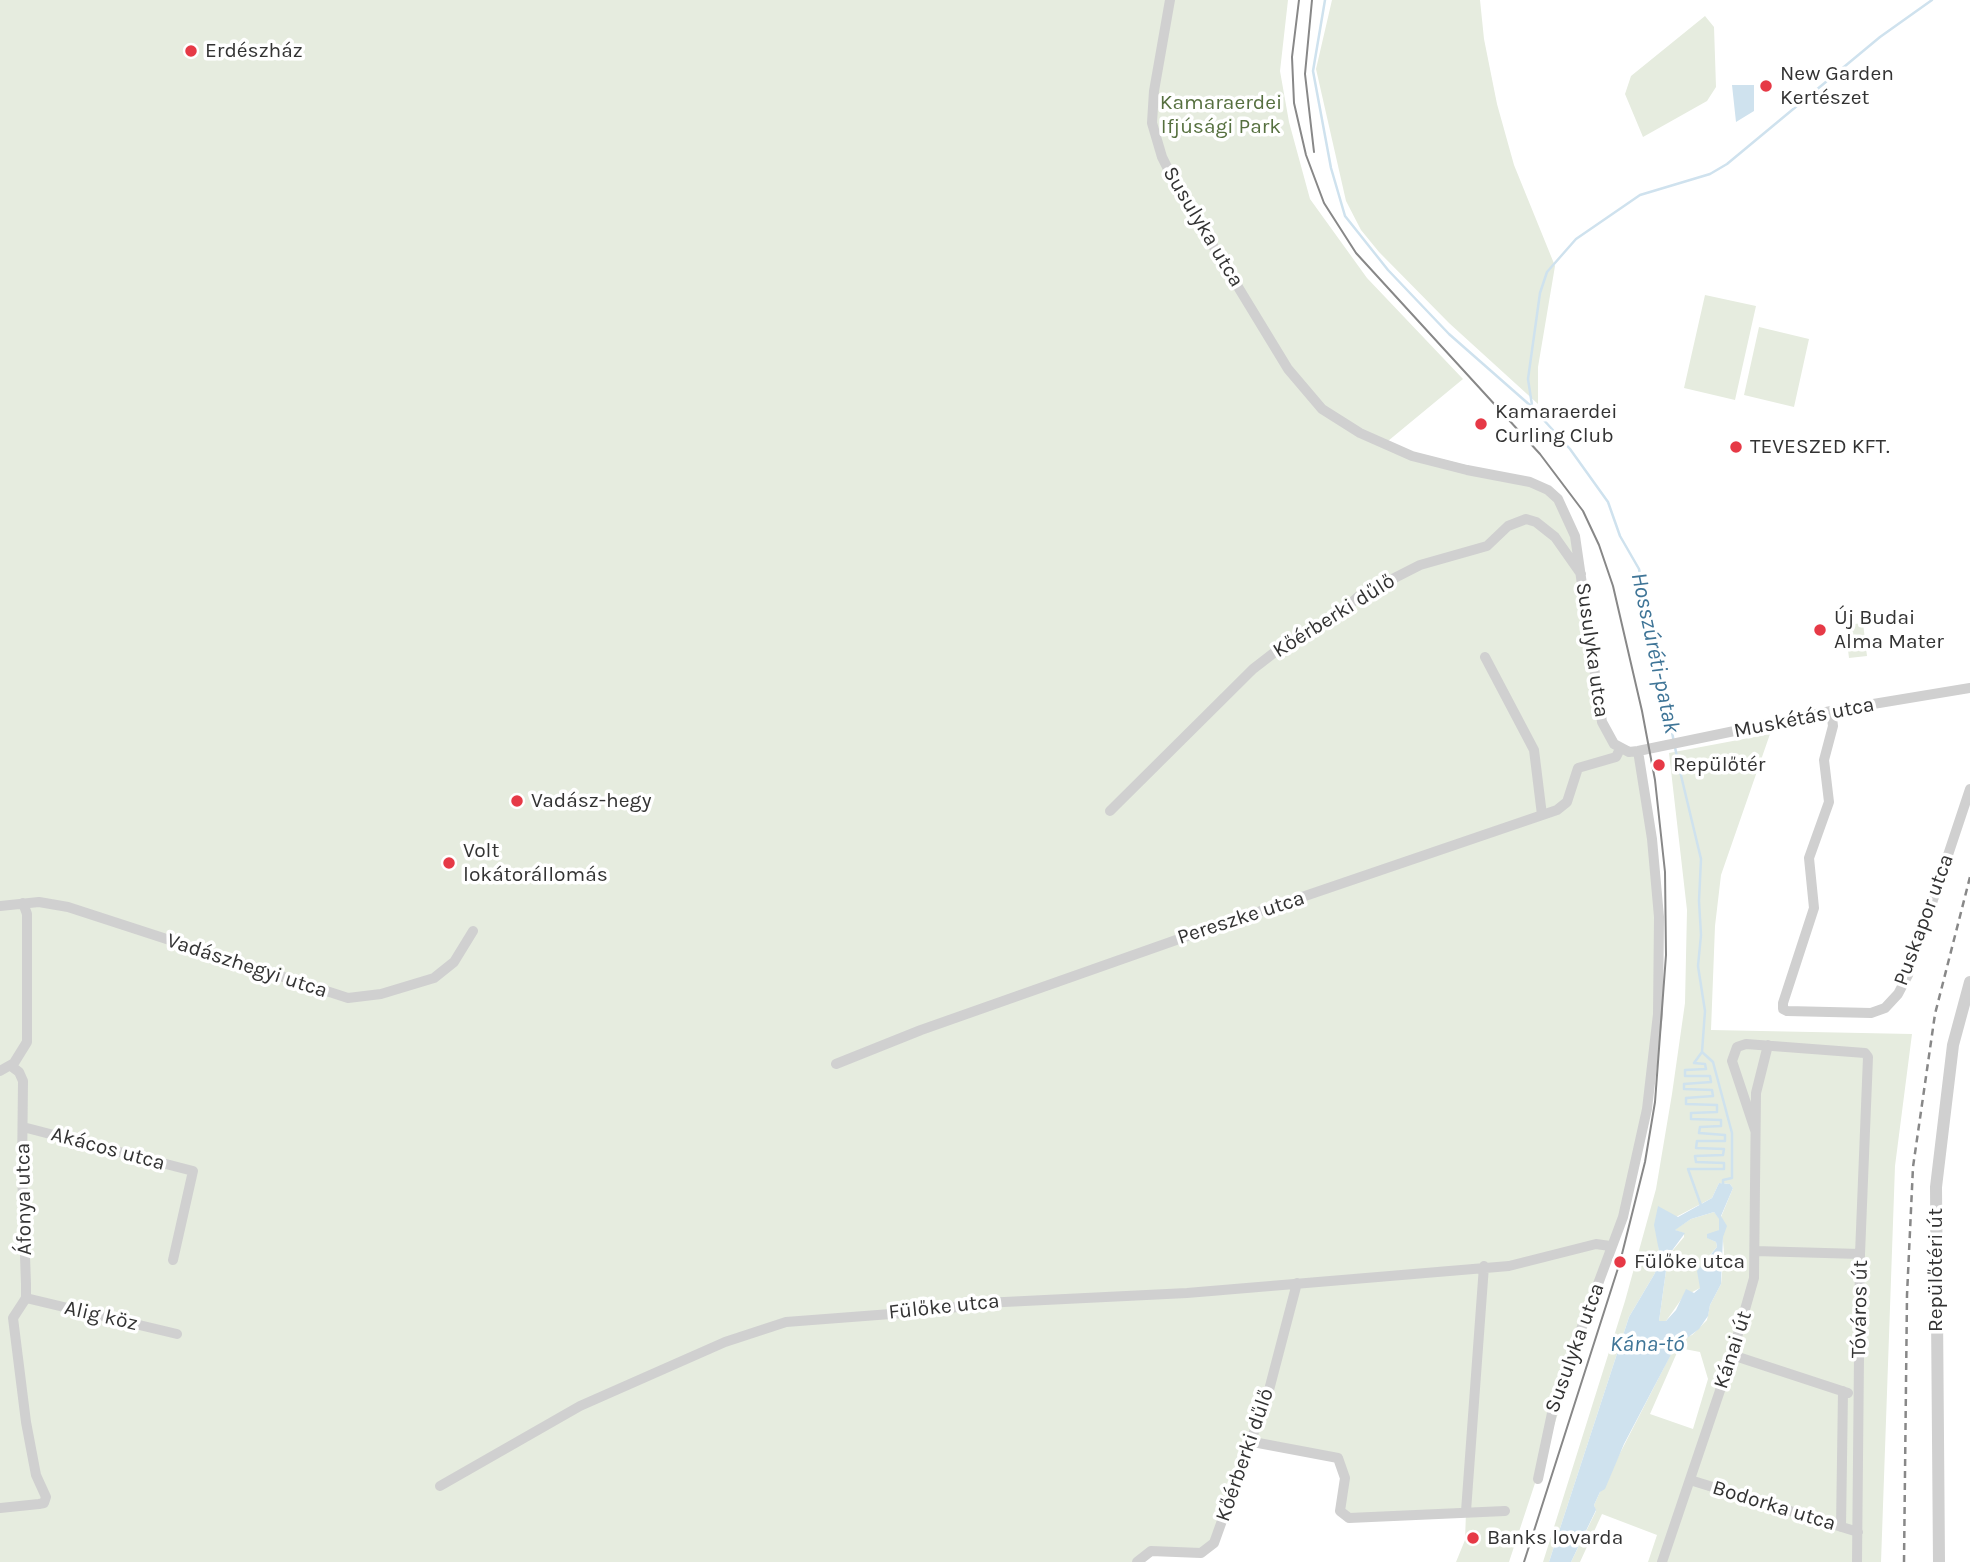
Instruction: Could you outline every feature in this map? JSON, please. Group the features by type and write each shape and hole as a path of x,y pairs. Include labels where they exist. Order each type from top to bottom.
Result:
{"street":[{"name":"Susulyka utca","path":"1170,0 1152,106 1152,123 1159,149 1176,185 1288,369 1322,409 1382,444 1423,458 1530,482 1548,490 1559,499 1571,522 1602,722 1608,738 1620,749"},
{"name":"Kőérberki dűlő","path":"1110,811 1253,669 1284,645 1339,614 1359,596 1420,565 1487,547 1508,526 1526,519 1536,522 1555,537 1581,574"},
{"path":"1485,657 1534,750 1542,815"},
{"name":"Muskétás utca","path":"1638,751 1831,711 1970,688"},
{"name":"Puskapor utca","path":"1831,711 1833,726 1824,760 1829,802 1809,858 1814,908 1783,1009 1797,1013 1858,1015 1885,1008 1908,975 1970,789"},
{"path":"1620,749 1638,751"},
{"name":"Pereszke utca","path":"836,1064 1179,939 1557,810 1566,802 1578,768 1616,757 1620,749"},
{"name":"Susulyka utca","path":"1538,1479 1550,1416 1588,1317 1610,1246 1623,1217 1647,1109 1658,1014 1659,917 1652,839 1638,751"},
{"name":"Vadászhegyi utca","path":"0,906 47,902 68,907 348,998 381,994 434,978 454,962 473,931"},
{"path":"0,1071 10,1066 27,1042 27,914 23,903"},
{"name":"Repülőtéri út","path":"1938,1562 1936,1187 1953,1045 1970,982"},
{"name":"Kánai út","path":"1662,1562 1749,1298 1755,1251 1756,1094 1768,1045 1741,1045 1733,1054 1732,1061 1755,1130"},
{"name":"Tóváros út","path":"1768,1045 1860,1050 1868,1057 1860,1254 1857,1562"},
{"name":"Áfonya utca","path":"0,1508 44,1503 46,1497 36,1475 26,1422 13,1318 26,1298 23,1081 19,1072 10,1066"},
{"name":"Akácos utca","path":"23,1127 193,1171 173,1260"},
{"name":"Fülőke utca","path":"440,1486 580,1406 714,1347 786,1322 930,1311 996,1302 1196,1292 1509,1266 1596,1244 1610,1246"},
{"path":"1755,1251 1860,1254"},
{"path":"1466,1511 1484,1266"},
{"name":"Kőérberki dűlő","path":"1137,1562 1152,1551 1192,1553 1209,1550 1214,1543 1253,1442 1297,1283"},
{"name":"Alig köz","path":"26,1298 177,1334"},
{"path":"1732,1355 1859,1396"},
{"path":"1841,1527 1843,1391"},
{"path":"1253,1442 1338,1458 1345,1478 1340,1504 1344,1517 1394,1518 1466,1511 1505,1511"},
{"name":"Bodorka utca","path":"1690,1480 1858,1532"}],"green space":[{"name":"Kamaraerdei Ifjúsági Park","path":"0,0 1288,0 1280,71 1289,122 1310,199 1367,278 1463,379 1388,441 1413,452 1502,474 1550,495 1571,527 1608,738 1638,751 1652,839 1658,1014 1631,1189 1566,1376 1570,1377 1509,1562 1456,1562 1465,1540 1466,1512 1344,1517 1344,1488 1338,1458 1253,1442 1208,1550 1159,1550 1137,1562 0,1562"},
{"path":"1332,0 1480,0 1484,39 1497,104 1514,165 1555,266 1538,367 1538,404 1449,323 1379,252 1361,230 1346,201 1316,69"},
{"path":"1705,16 1714,27 1716,87 1707,101 1643,137 1625,94 1631,76"},
{"path":"1705,295 1756,306 1735,400 1684,388"},
{"path":"1759,327 1809,339 1794,407 1744,395"},
{"path":"1863,623 1867,656 1849,658 1845,625"},
{"path":"1770,734 1721,875 1715,926 1711,1030 1912,1034 1895,1166 1881,1562 1648,1562 1657,1535 1602,1514 1580,1562 1571,1562 1596,1511 1594,1505 1600,1492 1671,1354 1683,1338 1692,1335 1707,1320 1710,1305 1721,1284 1724,1253 1721,1217 1733,1188 1730,1184 1719,1183 1712,1198 1676,1217 1657,1233 1659,1251 1655,1273 1629,1317 1549,1562 1543,1562 1625,1301 1656,1189 1672,1094 1685,1003 1687,910 1669,753","holes":["1679,1348 1700,1352 1708,1379 1693,1429 1650,1414"]},
{"path":"1714,1212 1719,1218 1719,1230 1708,1238 1716,1242 1717,1247 1703,1263 1700,1288 1683,1297 1666,1321 1659,1321 1668,1256 1684,1237 1684,1233 1674,1230 1691,1219"}],"water":[{"path":"1732,85 1754,85 1754,111 1736,122"},
{"name":"Kána-tó","path":"1719,1183 1730,1184 1733,1188 1721,1216 1727,1226 1723,1237 1721,1284 1710,1305 1708,1316 1699,1329 1675,1347 1624,1444 1605,1489 1600,1492 1594,1505 1596,1510 1571,1562 1549,1562 1629,1317 1655,1273 1659,1251 1654,1225 1658,1206 1678,1217 1712,1198","holes":["1714,1212 1719,1219 1719,1230 1707,1234 1707,1238 1716,1242 1717,1247 1697,1271 1700,1288 1694,1293 1686,1289 1676,1310 1666,1321 1659,1321 1668,1256 1685,1233 1675,1230 1691,1219"]}],"waterway":[{"name":"Hosszúréti-patak","path":"1325,0 1313,71 1331,168 1345,216 1388,270 1449,334 1532,407 1570,449 1608,502 1620,536 1639,569 1679,767 1701,859 1701,935 1698,966 1705,1011 1702,1052 1713,1062 1732,1133 1732,1178 1723,1180 1723,1185"},
{"path":"1532,405 1528,379 1540,293 1547,272 1576,239 1640,195 1710,174 1727,164 1880,37 1932,0"},
{"path":"1702,1052 1694,1063 1705,1064 1706,1069 1685,1070 1685,1076 1710,1076 1711,1082 1684,1084 1684,1089 1712,1090 1713,1096 1686,1098 1686,1104 1717,1105 1717,1112 1691,1113 1691,1119 1721,1120 1721,1126 1700,1127 1699,1133 1725,1135 1725,1141 1697,1141 1696,1148 1724,1149 1723,1155 1695,1156 1696,1162 1724,1163 1724,1169 1688,1169 1702,1208"}],"tram line":[{"path":"1299,0 1292,57 1294,103 1306,155 1324,203 1356,253 1540,454 1583,511 1599,545 1613,586 1655,780 1665,872 1666,955 1655,1102 1645,1162 1620,1262 1524,1562"},
{"path":"1312,0 1305,74 1314,152"}],"railway":[{"path":"1904,1562 1907,1295 1913,1167 1935,1014 1970,877"}],"place":[{"name":"Erdészház","path":"191,51"},
{"name":"New Garden Kertészet","path":"1766,86"},
{"name":"Kamaraerdei Curling Club","path":"1481,424"},
{"name":"TEVESZED KFT.","path":"1736,447"},
{"name":"Új Budai Alma Mater","path":"1820,630"},
{"name":"Repülőtér","path":"1659,765"},
{"name":"Vadász-hegy","path":"517,801"},
{"name":"Volt lokátorállomás","path":"449,863"},
{"name":"Fülőke utca","path":"1620,1262"},
{"name":"Banks lovarda","path":"1473,1538"}]}
